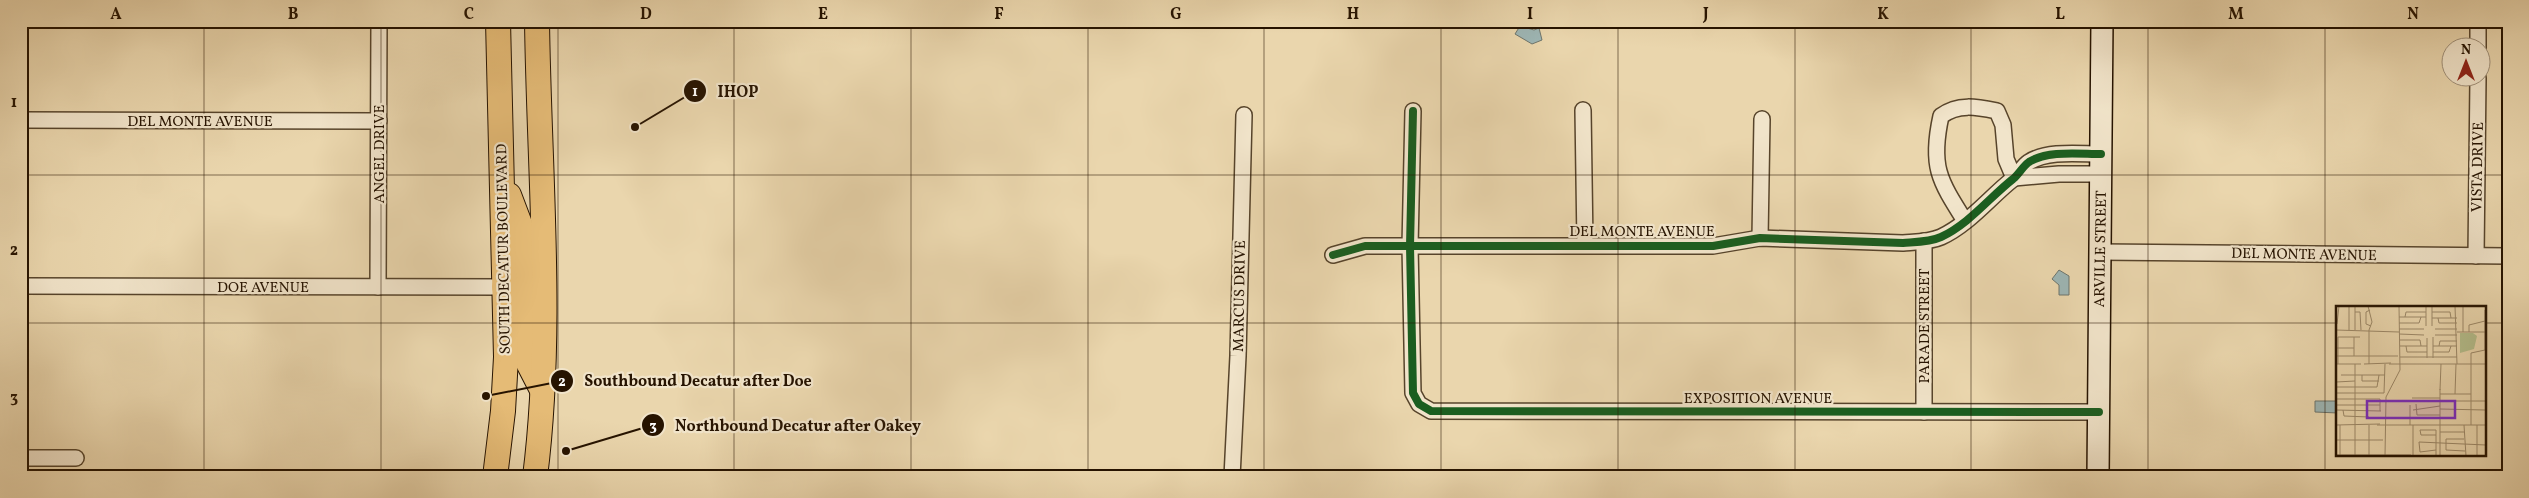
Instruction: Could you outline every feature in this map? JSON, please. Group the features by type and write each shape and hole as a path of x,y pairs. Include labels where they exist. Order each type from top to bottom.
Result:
{"main road":[{"name":"SOUTH DECATUR BOULEVARD","path":"495,477 505,386 498,21"},
{"path":"535,477 543,392 544,286 537,21"},
{"path":"502,177 520,224 524,274 528,281 544,286"},
{"path":"504,288 516,290 521,294 524,304 525,357 543,392"}],"street":[{"name":"ANGEL DRIVE","path":"378,21 378,287"},
{"name":"ARVILLE STREET","path":"2098,477 2102,21"},
{"path":"2478,21 2478,38"},
{"name":"VISTA DRIVE","path":"2476,256 2478,88"},
{"path":"1965,221 1942,186 1937,170 1937,134 1941,116 1952,108 1979,107 1996,112 2002,126 2006,159 2014,178"},
{"path":"1583,110 1585,245"},
{"path":"1410,246 1413,111"},
{"name":"MARCUS DRIVE","path":"1232,477 1238,356 1244,114"},
{"path":"1760,238 1762,119"},
{"name":"DEL MONTE AVENUE","path":"21,120 379,122"},
{"name":"DEL MONTE AVENUE","path":"1333,255 1365,246 1713,246 1760,238 1903,243 1924,241 1941,237 1965,221 2000,188 2014,178 2028,162 2054,155 2101,164"},
{"name":"PARADE STREET","path":"1924,241 1924,412"},
{"name":"EXPOSITION AVENUE","path":"1410,246 1413,393 1419,404 1431,411 2099,412"},
{"name":"DEL MONTE AVENUE","path":"2100,252 2508,256"},
{"name":"DOE AVENUE","path":"21,286 504,288"},
{"path":"21,458 76,458"}],"water":[{"path":"1520,26 1534,30 1539,28 1542,40 1532,44 1515,34"},
{"path":"2059,270 2069,276 2069,295 2059,295 2059,285 2052,279"},
{"path":"2315,401 2336,401 2336,413 2315,412"}],"cycle path":[{"path":"1413,111 1410,246 1413,393 1419,404 1431,411 2099,412"},
{"path":"1333,255 1365,246 1713,246 1760,238 1922,242 1941,237 1961,225 2029,162 2037,158 2054,154 2101,154"}],"place":[{"name":"IHOP","path":"635,127"},
{"name":"Southbound Decatur after Doe","path":"486,396"},
{"name":"Northbound Decatur after Oakey","path":"566,451"}]}
